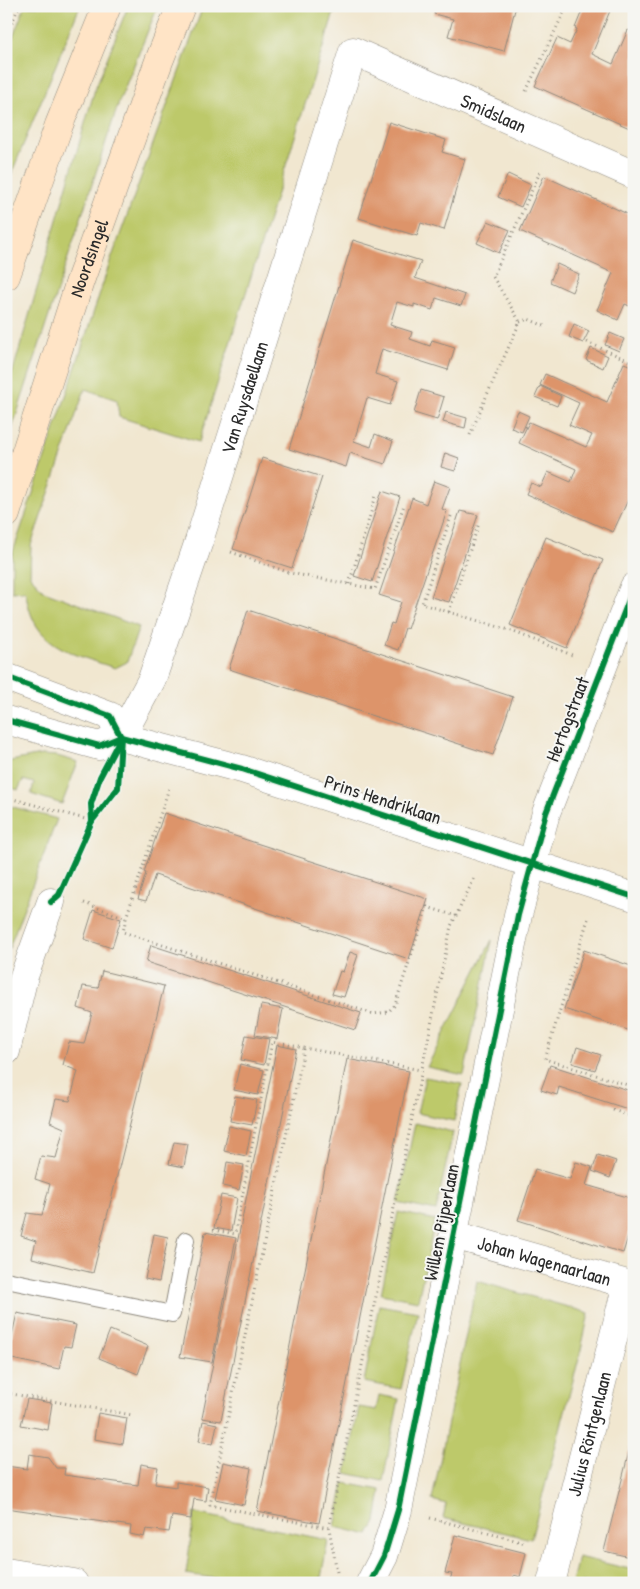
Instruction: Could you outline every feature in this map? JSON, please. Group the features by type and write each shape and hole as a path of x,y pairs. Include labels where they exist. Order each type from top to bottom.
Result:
{"main road":[{"path":"6,276 59,125 107,6"},
{"name":"Noordsingel","path":"6,514 80,281 159,61 181,6"}],"street":[{"name":"Smidslaan","path":"353,52 634,175"},
{"name":"Van Ruysdaellaan","path":"121,737 152,679 199,541 353,52"},
{"name":"Hertogstraat","path":"532,863 546,813 634,587"},
{"path":"6,677 110,716 121,737 99,746 6,720"},
{"name":"Prins Hendriklaan","path":"121,737 242,769 634,897"},
{"name":"Willem Pijperlaan","path":"370,1583 384,1556 398,1510 518,915 532,863"},
{"path":"6,1051 15,973 55,898"},
{"name":"Johan Wagenaarlaan","path":"454,1235 630,1285"},
{"name":"Julius Röntgenlaan","path":"551,1583 630,1285"},
{"path":"6,1572 74,1583"}],"lane":[{"path":"6,1280 172,1314 186,1240"}],"path":[{"path":"6,37 18,6"},
{"path":"512,120 568,6"},
{"path":"520,322 493,277 555,139"},
{"path":"470,435 520,322 528,319 547,327"},
{"path":"587,342 634,363"},
{"path":"349,584 376,496"},
{"path":"199,541 290,573 375,589 404,505"},
{"path":"451,516 422,604 509,630 603,667"},
{"path":"449,612 479,523"},
{"path":"181,753 123,932 373,1014 388,1012 395,1005 427,907 456,916"},
{"path":"6,797 92,821"},
{"path":"88,829 94,813"},
{"path":"337,1574 329,1528 421,1070 451,926 488,849"},
{"path":"598,885 545,1059 634,1087"},
{"path":"55,898 126,918"},
{"path":"186,1240 204,1229 235,1234 272,1042 421,1070"},
{"path":"304,1049 210,1505 329,1528"},
{"path":"613,1110 634,1117"},
{"path":"6,1393 132,1414"},
{"path":"398,1510 558,1551"}],"green space":[{"path":"25,6 80,6 6,187 6,54"},
{"path":"128,6 158,6 119,102 6,447 6,395 95,89"},
{"path":"203,6 336,6 199,442 119,417 117,400 85,389 31,545 30,576 44,591 139,627 127,662 115,668 66,650 54,644 45,636 31,614 25,591 12,592 12,555 108,268"},
{"path":"41,755 57,756 78,762 62,804 31,794 34,783 23,780 18,790 6,786 6,762"},
{"path":"6,805 57,819 9,948 6,949"},
{"path":"492,940 464,1075 427,1067"},
{"path":"425,1077 462,1084 454,1121 417,1113"},
{"path":"415,1123 453,1132 436,1211 398,1203"},
{"path":"398,1212 435,1220 418,1301 381,1294"},
{"path":"477,1281 589,1313 531,1539 443,1518 446,1504 432,1500"},
{"path":"379,1305 418,1312 401,1389 364,1382"},
{"path":"379,1395 399,1399 383,1481 346,1473 359,1407 376,1410"},
{"path":"344,1483 381,1490 376,1522 369,1535 335,1527"},
{"path":"194,1513 328,1540 320,1583 247,1583 186,1574"},
{"path":"578,1557 634,1570 634,1583 572,1583"}],"building":[{"path":"432,6 516,6 504,51 448,36 453,19 434,14 436,8"},
{"path":"584,6 612,6 592,54 613,64 628,30 634,32 634,130 535,86 557,38 570,44"},
{"path":"389,122 446,140 442,152 465,159 444,230 421,223 417,236 359,218"},
{"path":"508,174 531,185 521,207 498,197"},
{"path":"544,176 634,217 634,308 625,304 618,320 597,310 613,273 520,231"},
{"path":"488,221 510,230 499,253 477,243"},
{"path":"353,240 421,261 415,278 465,295 461,306 436,298 432,310 414,304 414,307 397,302 390,325 412,332 410,339 430,346 432,340 455,347 448,370 382,349 375,374 398,381 390,405 367,398 354,441 371,447 375,434 393,441 385,464 350,453 346,467 289,449"},
{"path":"557,264 579,274 572,292 550,282"},
{"path":"574,324 589,331 583,343 569,337"},
{"path":"610,333 624,339 619,351 605,345"},
{"path":"591,348 608,356 603,368 586,360"},
{"path":"624,363 634,367 634,487 613,532 526,494 531,483 541,487 548,472 571,482 576,469 519,443 529,422 586,447 592,435 569,425 579,403 540,385 545,374 607,402"},
{"path":"540,386 561,396 557,406 535,397"},
{"path":"421,390 444,397 437,420 414,413"},
{"path":"518,411 529,416 522,432 511,428"},
{"path":"446,412 467,418 465,428 443,422"},
{"path":"445,453 459,458 455,471 441,467"},
{"path":"262,458 322,477 292,568 233,549"},
{"path":"434,481 450,487 442,509 447,511 407,629 405,628 398,650 384,645 391,623 394,624 401,602 379,595 412,498 426,504"},
{"path":"382,491 400,497 372,582 354,576"},
{"path":"460,511 478,515 449,602 431,597"},
{"path":"546,537 603,560 567,648 510,625"},
{"path":"248,610 513,697 493,755 229,669"},
{"path":"164,813 428,899 409,959 155,875 146,901 138,899 146,873 144,872"},
{"path":"93,910 121,919 112,948 84,939"},
{"path":"151,945 361,1013 355,1030 146,962"},
{"path":"584,950 634,967 634,1032 564,1009"},
{"path":"350,952 358,955 344,997 332,994 340,971 343,972"},
{"path":"102,971 164,986 93,1273 32,1258 36,1241 21,1236 27,1213 42,1215 50,1184 35,1179 41,1156 56,1158 64,1128 50,1122 56,1099 70,1101 78,1071 63,1065 69,1042 84,1044 92,1013 78,1008 83,986 98,988"},
{"path":"261,1005 283,1009 277,1039 255,1035"},
{"path":"246,1035 269,1039 264,1065 241,1060"},
{"path":"277,1045 296,1049 221,1421 202,1418"},
{"path":"577,1047 601,1055 595,1070 572,1063"},
{"path":"347,1059 409,1071 319,1523 257,1511"},
{"path":"240,1064 264,1070 258,1095 234,1090"},
{"path":"550,1065 634,1092 634,1111 559,1087 557,1095 541,1090"},
{"path":"235,1096 257,1100 252,1125 230,1121"},
{"path":"229,1126 251,1131 246,1156 224,1151"},
{"path":"174,1142 188,1144 184,1167 169,1164"},
{"path":"598,1155 616,1161 610,1178 592,1171"},
{"path":"227,1162 244,1165 239,1190 223,1186"},
{"path":"576,1162 592,1167 586,1185 634,1199 634,1217 623,1253 518,1220 535,1169 570,1179"},
{"path":"221,1195 237,1198 231,1231 214,1228"},
{"path":"205,1232 236,1238 212,1362 180,1357"},
{"path":"154,1234 168,1237 159,1282 145,1279"},
{"path":"17,1313 76,1325 71,1347 64,1346 59,1369 7,1358"},
{"path":"110,1330 148,1346 138,1374 99,1358"},
{"path":"27,1399 52,1403 48,1430 21,1425"},
{"path":"98,1413 127,1418 123,1444 94,1439"},
{"path":"203,1421 217,1424 213,1444 199,1441"},
{"path":"634,1436 634,1558 604,1551"},
{"path":"29,1454 48,1457 56,1468 65,1468 64,1475 138,1485 141,1464 158,1467 155,1484 176,1487 176,1482 208,1487 206,1501 194,1499 191,1519 172,1516 169,1532 146,1529 144,1537 130,1534 131,1526 6,1508 6,1466 27,1469"},
{"path":"223,1462 251,1468 244,1505 215,1499"},
{"path":"455,1535 526,1553 520,1577 514,1575 512,1583 449,1583 452,1574 445,1573"}],"cycle path":[{"path":"370,1583 384,1556 398,1510 518,915 546,813 634,587"},
{"path":"6,677 110,716 121,737"},
{"path":"6,720 99,746 121,737 242,769 634,897"},
{"path":"51,902 59,895 92,821 118,788 121,737"},
{"path":"92,821 91,804 100,777 119,741"}]}
